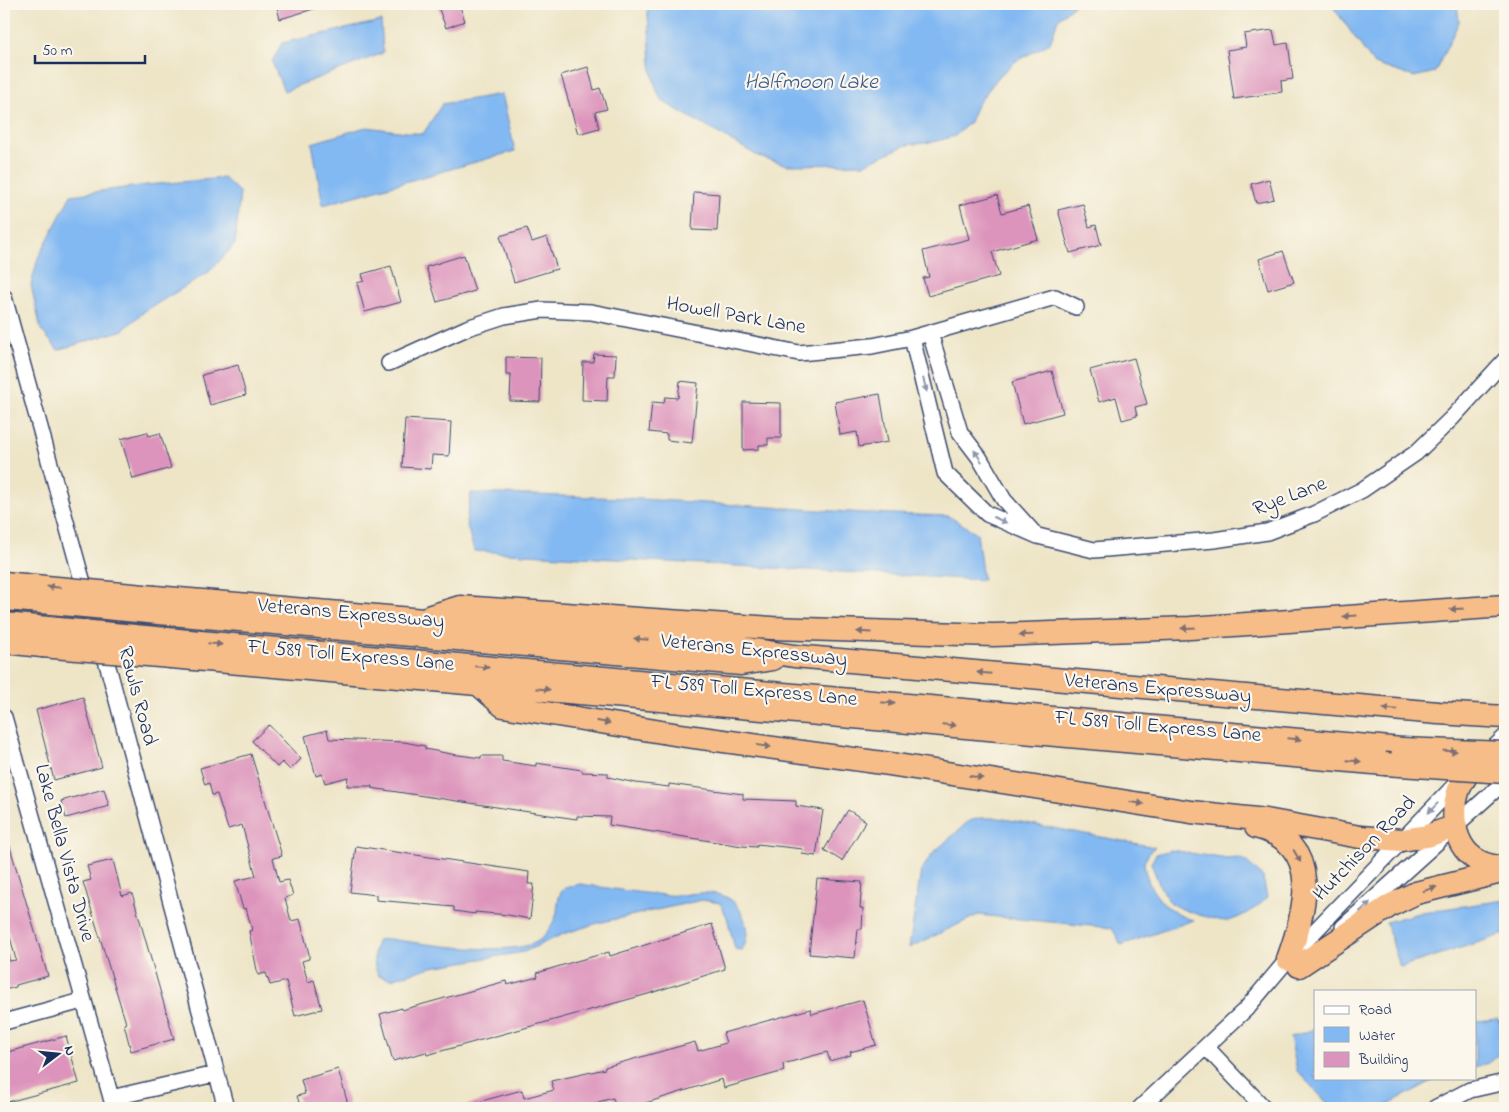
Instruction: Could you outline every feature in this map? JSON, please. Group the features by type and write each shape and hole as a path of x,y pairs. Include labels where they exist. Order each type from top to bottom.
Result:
{"highway":[{"path":"4,599 19,590"},
{"name":"Veterans Expressway","path":"19,590 157,605 418,620 730,646 794,656 1438,713 1505,717"},
{"name":"FL 589 Toll Express Lane","path":"157,605 741,664 794,656"},
{"path":"418,620 460,607 772,628 993,635 1190,628 1505,606"},
{"path":"4,624 40,636 169,648 477,683 1385,764 1505,772"},
{"path":"4,642 40,636"},
{"name":"FL 589 Toll Express Lane","path":"169,648 1402,748 1505,753"},
{"path":"477,683 503,706 680,735 890,764 1192,812 1266,820 1360,837 1402,840 1427,836 1456,826"},
{"path":"1468,772 1458,791 1455,808 1456,826 1460,843 1466,853 1478,861 1505,867"},
{"path":"1192,812 1278,835 1292,846 1301,859 1305,877 1303,903 1293,963"},
{"path":"1293,963 1391,905 1416,893 1505,871"}],"street":[{"name":"Rawls Road","path":"4,297 78,569 110,674 215,1074 226,1108"},
{"name":"Howell Park Lane","path":"389,363 476,325 504,316 542,310 591,312 799,353 872,346 912,338 1056,297 1076,307"},
{"path":"930,333 960,432 979,457 1004,500 1038,536"},
{"name":"Rye Lane","path":"912,338 946,473 987,514 1038,536 1094,550 1205,541 1267,532 1314,514 1362,490 1416,453 1453,417 1505,360"},
{"path":"938,440 960,432"},
{"path":"972,498 992,480"},
{"name":"Lake Bella Vista Drive","path":"4,717 112,1103 215,1074"},
{"name":"Hutchison Road","path":"1293,963 1402,840 1505,737"},
{"name":"Hutchison Road","path":"1140,1108 1293,963 1456,826 1505,781"},
{"path":"4,1022 82,1000"},
{"path":"1206,1047 1264,1108"},
{"path":"1436,1108 1470,1090 1505,1082"}],"water":[{"name":"Halfmoon Lake","path":"646,4 1075,4 1058,19 1050,43 1016,61 999,76 977,105 970,122 955,136 933,142 906,145 864,164 787,165 758,156 662,101 653,78 651,66"},
{"path":"1331,4 1457,4 1459,22 1435,72 1414,77 1374,64"},
{"path":"381,21 383,53 284,91 272,62 282,43"},
{"path":"502,94 515,151 323,205 312,143 366,127 423,134 442,104"},
{"path":"224,178 240,193 235,244 209,272 145,311 123,330 58,350 41,330 31,285 38,258 71,195 147,185"},
{"path":"471,493 625,498 866,513 948,516 977,533 983,580 474,551 466,522"},
{"path":"980,818 999,818 1155,847 1144,862 1145,872 1153,891 1175,913 1194,920 1121,945 1112,928 978,915 909,948 921,871 933,853 969,821"},
{"path":"1171,850 1227,859 1239,858 1247,862 1263,877 1267,898 1248,912 1227,921 1190,912 1172,904 1159,884 1151,863 1156,854"},
{"path":"580,884 654,894 718,894 732,901 742,913 747,929 745,944 742,950 735,949 727,917 720,903 702,900 598,923 563,934 524,952 432,967 391,979 379,976 375,967 375,949 378,940 389,939 444,946 491,949 529,945 541,939 552,925 562,891 567,887"},
{"path":"1505,900 1505,934 1400,967 1386,922 1422,912"},
{"path":"1498,1019 1505,1030 1505,1049 1488,1063 1476,1067 1476,1021"},
{"path":"1314,1029 1314,1080 1434,1080 1381,1108 1332,1108 1297,1071 1290,1037"}],"building":[{"path":"276,4 319,4 320,7 280,19"},
{"path":"437,4 459,4 465,21 446,28"},
{"path":"1273,30 1276,45 1288,43 1293,79 1281,81 1282,92 1234,99 1227,50 1246,47 1244,34"},
{"path":"588,67 594,90 600,88 607,109 595,112 599,128 578,134 561,75"},
{"path":"1269,179 1274,199 1256,203 1251,184"},
{"path":"694,192 719,194 717,231 692,230"},
{"path":"997,195 1002,213 1028,206 1038,239 992,252 999,276 928,296 923,278 929,277 923,251 969,239 960,205"},
{"path":"1083,204 1089,227 1096,225 1101,245 1070,253 1058,210"},
{"path":"527,228 532,242 547,237 557,269 514,282 500,236"},
{"path":"1283,251 1294,282 1268,290 1259,259"},
{"path":"464,255 475,291 437,302 426,267"},
{"path":"391,266 401,302 365,312 357,283 364,281 362,274"},
{"path":"594,354 616,355 615,376 608,376 607,401 582,400 583,362 593,362"},
{"path":"506,357 541,358 540,402 510,401 511,375 506,375"},
{"path":"1134,358 1147,404 1135,407 1137,416 1122,420 1116,397 1099,402 1090,370"},
{"path":"238,365 246,395 210,405 202,375"},
{"path":"1052,371 1063,413 1023,424 1012,382"},
{"path":"680,381 698,383 692,443 667,440 667,434 649,432 652,402 664,403 665,397 678,398"},
{"path":"880,394 888,442 859,447 857,432 840,435 835,402"},
{"path":"743,402 781,403 781,438 768,438 768,445 759,445 759,449 743,450"},
{"path":"405,419 451,422 449,456 432,455 431,469 402,467"},
{"path":"147,432 149,436 160,433 171,468 133,479 121,439"},
{"path":"83,697 102,767 54,780 36,710"},
{"path":"269,725 301,759 290,770 282,762 277,767 252,741"},
{"path":"327,730 329,739 404,742 425,746 425,749 451,754 481,758 481,756 502,756 502,761 536,766 536,763 582,770 582,772 608,773 608,777 636,783 669,787 669,784 743,794 743,799 796,801 796,806 823,810 816,856 802,854 803,849 757,844 757,847 742,846 609,825 610,817 577,816 577,819 371,788 372,786 347,786 348,777 325,783 322,774 316,776 305,736"},
{"path":"251,754 282,856 273,858 279,882 288,880 293,895 285,898 291,921 300,919 309,954 309,959 302,961 308,982 314,980 322,1009 295,1016 286,981 270,985 266,973 258,975 249,931 252,930 246,908 243,909 235,881 256,876 242,825 228,829 217,794 212,795 209,783 205,785 200,768"},
{"path":"104,789 109,806 66,818 61,801"},
{"path":"848,810 866,821 842,861 824,850"},
{"path":"4,837 7,837 48,976 4,990 4,955 8,954 9,961 16,960 7,925 4,926"},
{"path":"356,846 529,872 528,884 534,884 530,919 508,915 454,911 454,907 376,900 376,895 350,892"},
{"path":"113,860 122,896 132,893 174,1039 131,1051 124,1024 126,1023 83,882 91,880 87,866"},
{"path":"817,879 862,882 860,908 863,908 862,929 858,929 855,958 809,954"},
{"path":"712,924 725,969 648,994 427,1055 426,1052 393,1061 380,1014 402,1008 402,1010 506,981 507,985 538,977 537,973 573,962 609,952 610,956"},
{"path":"863,1000 876,1045 850,1052 851,1055 830,1061 827,1052 783,1064 784,1071 724,1088 722,1079 630,1108 616,1108 613,1098 576,1108 468,1108 467,1105 522,1090 524,1098 554,1090 551,1081 605,1069 605,1067 695,1042 698,1051 726,1043 723,1033 810,1009 812,1014"},
{"path":"66,1036 79,1083 4,1103 4,1053"},
{"path":"338,1069 349,1108 301,1108 297,1096 305,1094 301,1080"}]}
